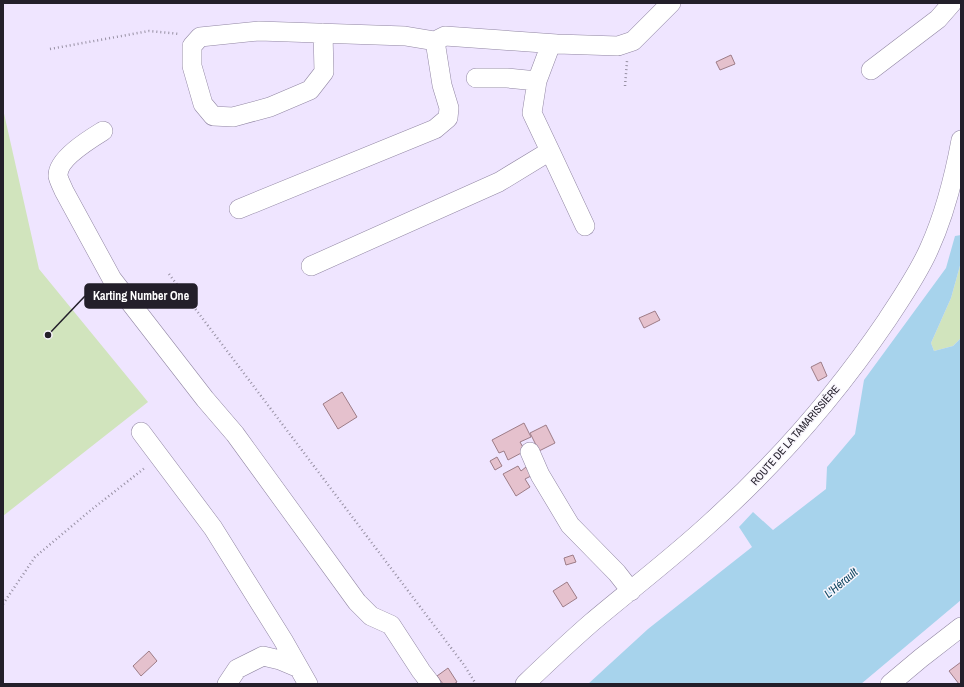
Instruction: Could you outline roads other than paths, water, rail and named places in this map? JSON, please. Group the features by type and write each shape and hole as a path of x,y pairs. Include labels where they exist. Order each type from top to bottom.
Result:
{"street":[{"path":"323,33 324,72 310,90 270,107 233,116 213,116 203,104 192,66 192,46 200,37 259,31 323,33 405,36 435,40 446,36 551,44 618,46 633,41 671,3"},
{"path":"870,70 938,19 952,3"},
{"path":"239,210 435,129 448,118 449,108 442,85 435,40"},
{"path":"551,44 537,81 532,113 585,226"},
{"path":"476,78 508,78 537,81"},
{"path":"103,130 69,156 61,166 58,176 64,191 112,279 205,399 235,434 357,602 371,616 391,625 431,684"},
{"name":"ROUTE DE LA TAMARISSIÈRE","path":"525,684 591,623 708,525 753,484 818,411 868,348 907,290 928,251 946,209 955,174 961,140"},
{"path":"311,266 499,182 550,151"},
{"path":"141,432 213,528 283,640 308,684"},
{"path":"530,452 540,474 570,525 617,573 631,591"},
{"path":"890,684 961,627"},
{"path":"227,684 238,669 263,656 280,660 299,668"}],"water":[{"name":"L'Hérault","path":"961,235 961,262 951,298 931,343 934,351 953,346 961,338 961,600 861,684 588,684 648,629 752,547 739,527 753,512 773,530 826,489 827,467 855,434 864,380 946,268 955,236"}],"place":[{"name":"Karting Number One","path":"48,335"}]}
